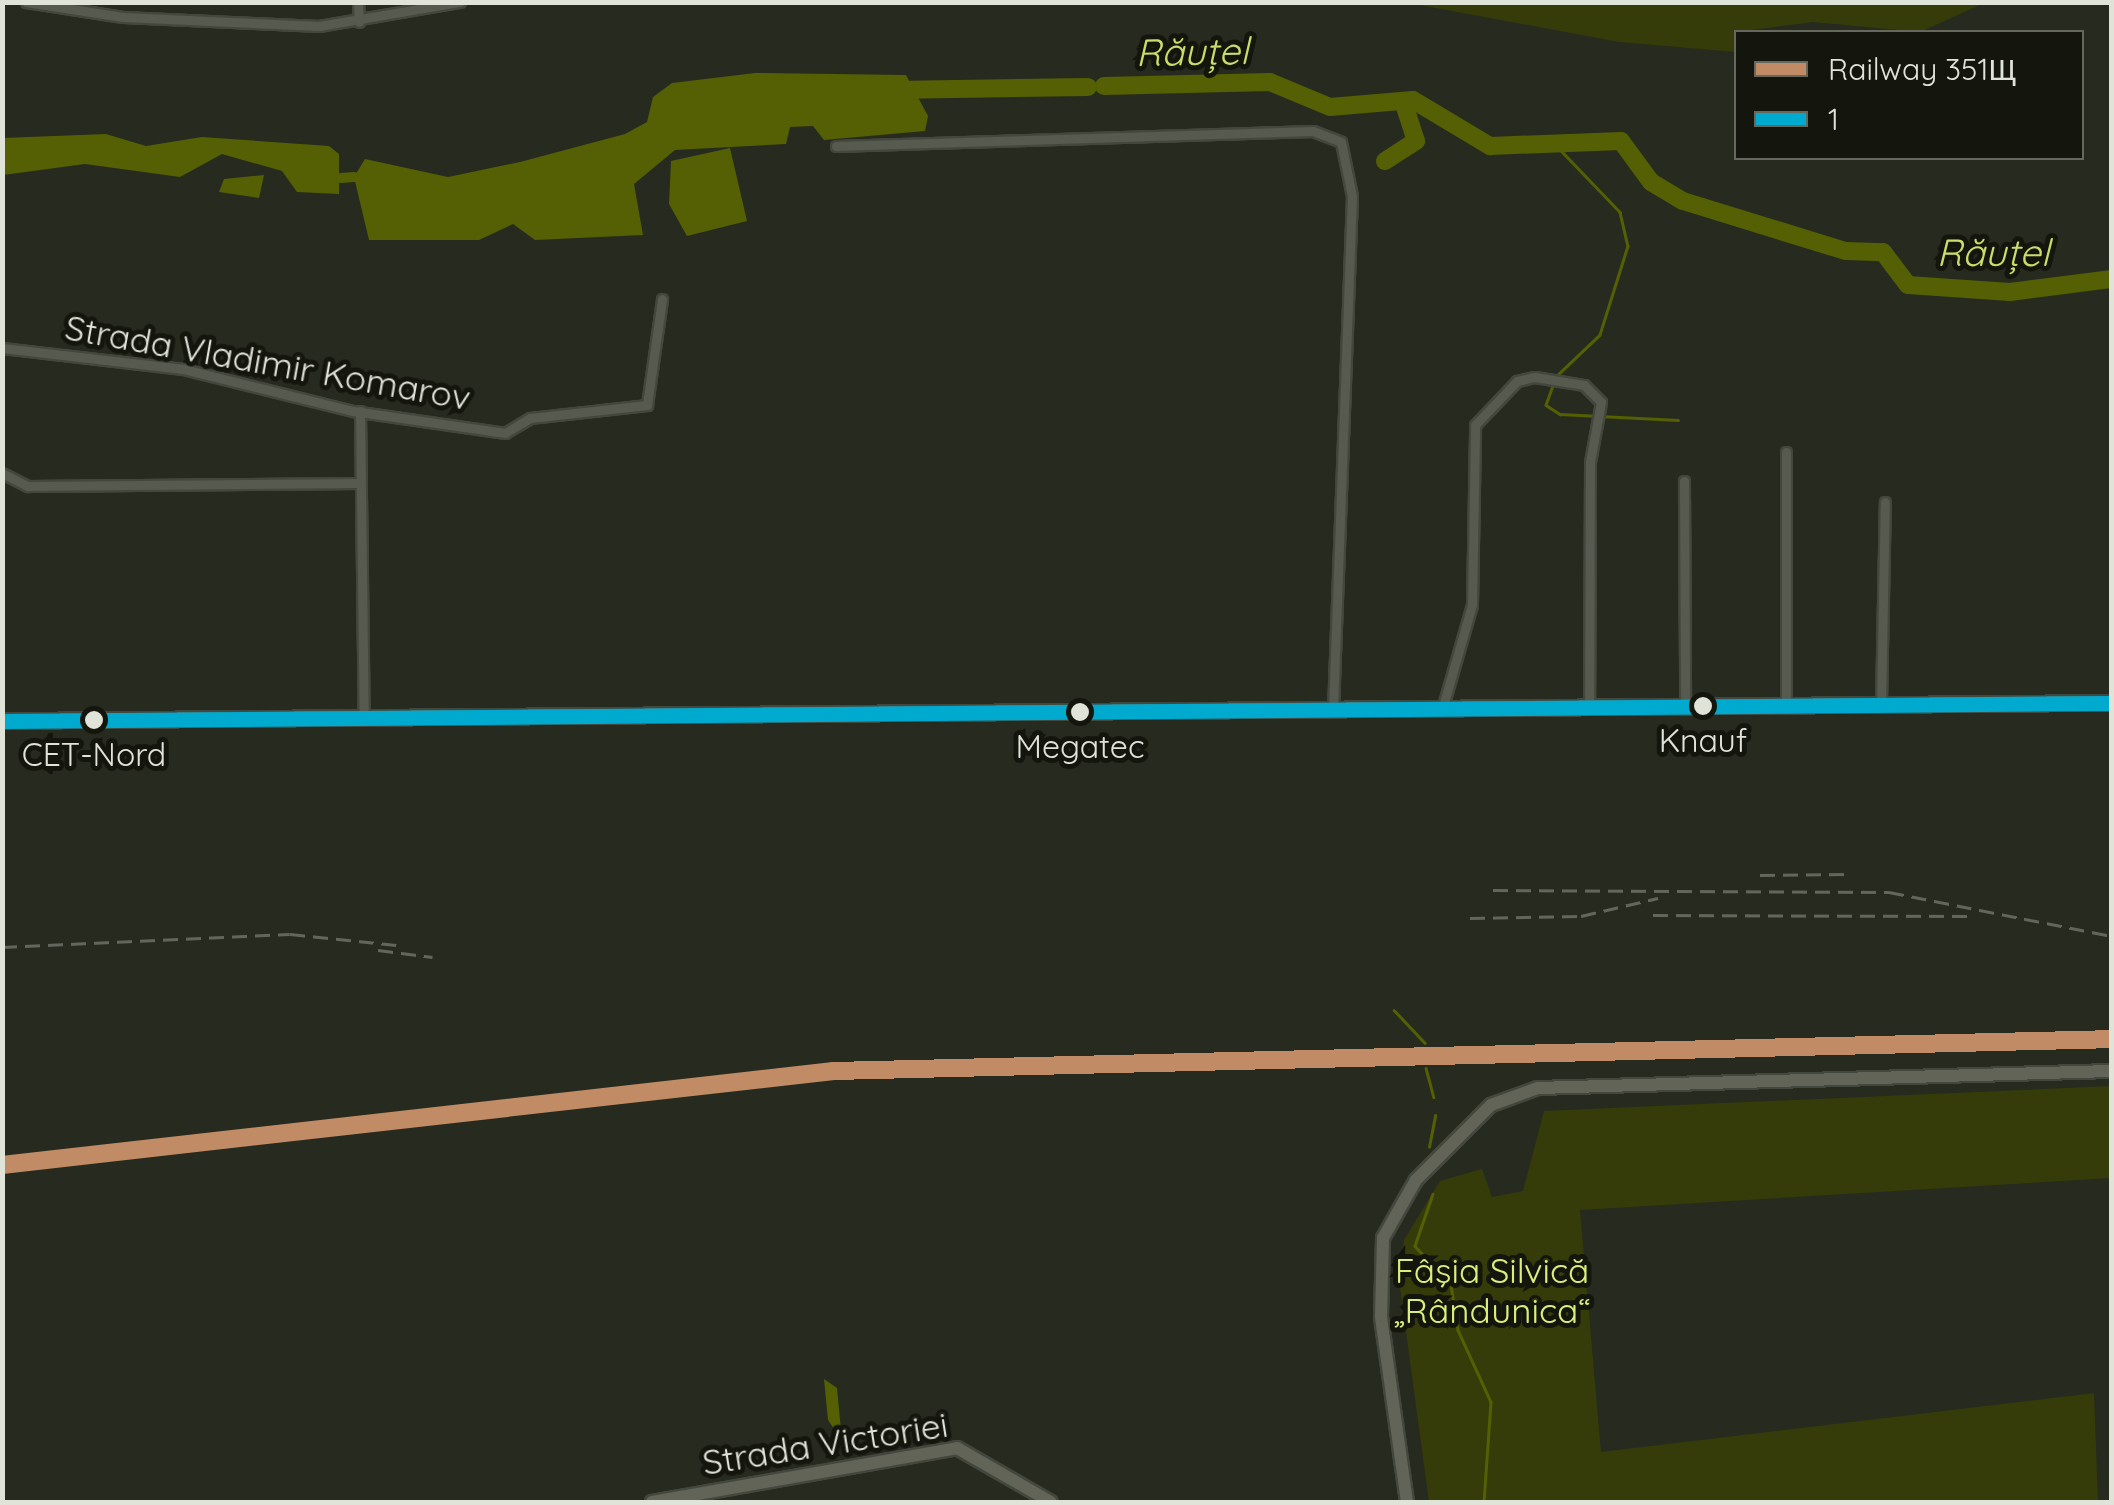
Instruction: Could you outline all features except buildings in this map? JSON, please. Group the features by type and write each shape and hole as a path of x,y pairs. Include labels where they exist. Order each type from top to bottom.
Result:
{"main road":[{"path":"2,721 364,721 1786,702 2112,702"}],"street":[{"path":"26,2 234,25 359,22 460,2"},
{"path":"358,2 359,22"},
{"path":"836,146 1302,131 1341,142 1352,196 1333,710"},
{"name":"Strada Vladimir Komarov","path":"2,348 183,368 360,411 505,434 530,418 641,410 657,374 662,299"},
{"path":"1443,706 1472,605 1475,424 1524,378 1576,382 1600,402 1590,462 1589,705"},
{"path":"360,411 364,721"},
{"path":"1786,452 1786,702"},
{"path":"2,473 28,486 358,483"},
{"path":"1684,480 1685,704"},
{"path":"1881,704 1886,502"},
{"path":"1407,1502 1381,1316 1384,1238 1416,1180 1491,1105 1538,1088 2112,1071"},
{"name":"Strada Victoriei","path":"652,1502 957,1448 1051,1502"}],"green space":[{"path":"1984,2 1924,30 1813,22 1734,30 1734,52 1619,42 1409,3"},
{"name":"Fâşia Silvică „Rândunica“","path":"2111,1086 2111,1178 1580,1210 1601,1452 2094,1393 2098,1502 1429,1502 1399,1280 1404,1240 1440,1181 1482,1169 1492,1197 1523,1191 1544,1111"}],"shaded area":[{"path":"755,73 906,75 928,116 925,131 824,140 813,126 790,127 786,144 675,150 634,184 643,235 535,240 513,224 479,240 369,240 354,177 365,159 448,177 520,162 625,134 647,122 653,97 672,83"},
{"path":"106,134 146,146 202,137 329,146 339,154 339,194 297,192 282,171 222,154 180,177 85,164 3,175 3,138"},
{"path":"730,148 747,221 687,236 669,204 671,161"},
{"path":"264,175 259,198 219,192 224,179"},
{"path":"824,1379 837,1388 842,1441 828,1420"}],"waterway":[{"name":"Răuțel","path":"1104,86 1270,82 1330,107 1413,100 1490,146 1621,141 1651,182 1683,201 1846,251 1883,252 1908,285 2010,292 2112,279"},
{"name":"Răuțel","path":"893,90 1088,87"},
{"path":"1385,161 1416,141 1403,101"},
{"path":"1551,140 1620,212 1628,246 1600,335 1557,376"},
{"path":"341,178 354,177"},
{"path":"1554,383 1546,405 1560,414 1678,420"},
{"path":"1394,1010 1425,1043"},
{"path":"1426,1068 1434,1097"},
{"path":"1429,1147 1435,1116"},
{"path":"1433,1194 1415,1246 1451,1285 1458,1330 1491,1402 1484,1502"}],"railway":[{"path":"1760,875 1851,874"},
{"path":"1493,890 1889,892 2112,936"},
{"path":"1470,918 1581,916 1658,898"},
{"path":"1653,915 1975,916"},
{"path":"2,947 290,934 396,945"},
{"path":"378,950 433,957"}],"rail line":[{"name":"351Щ","path":"2,1165 834,1071 2112,1039"}],"transit line":[{"name":"1","path":"2,721 2112,703"}],"place":[{"name":"Knauf","path":"1703,706"},
{"name":"Megatec","path":"1080,712"},
{"name":"CET-Nord","path":"94,720"}]}
